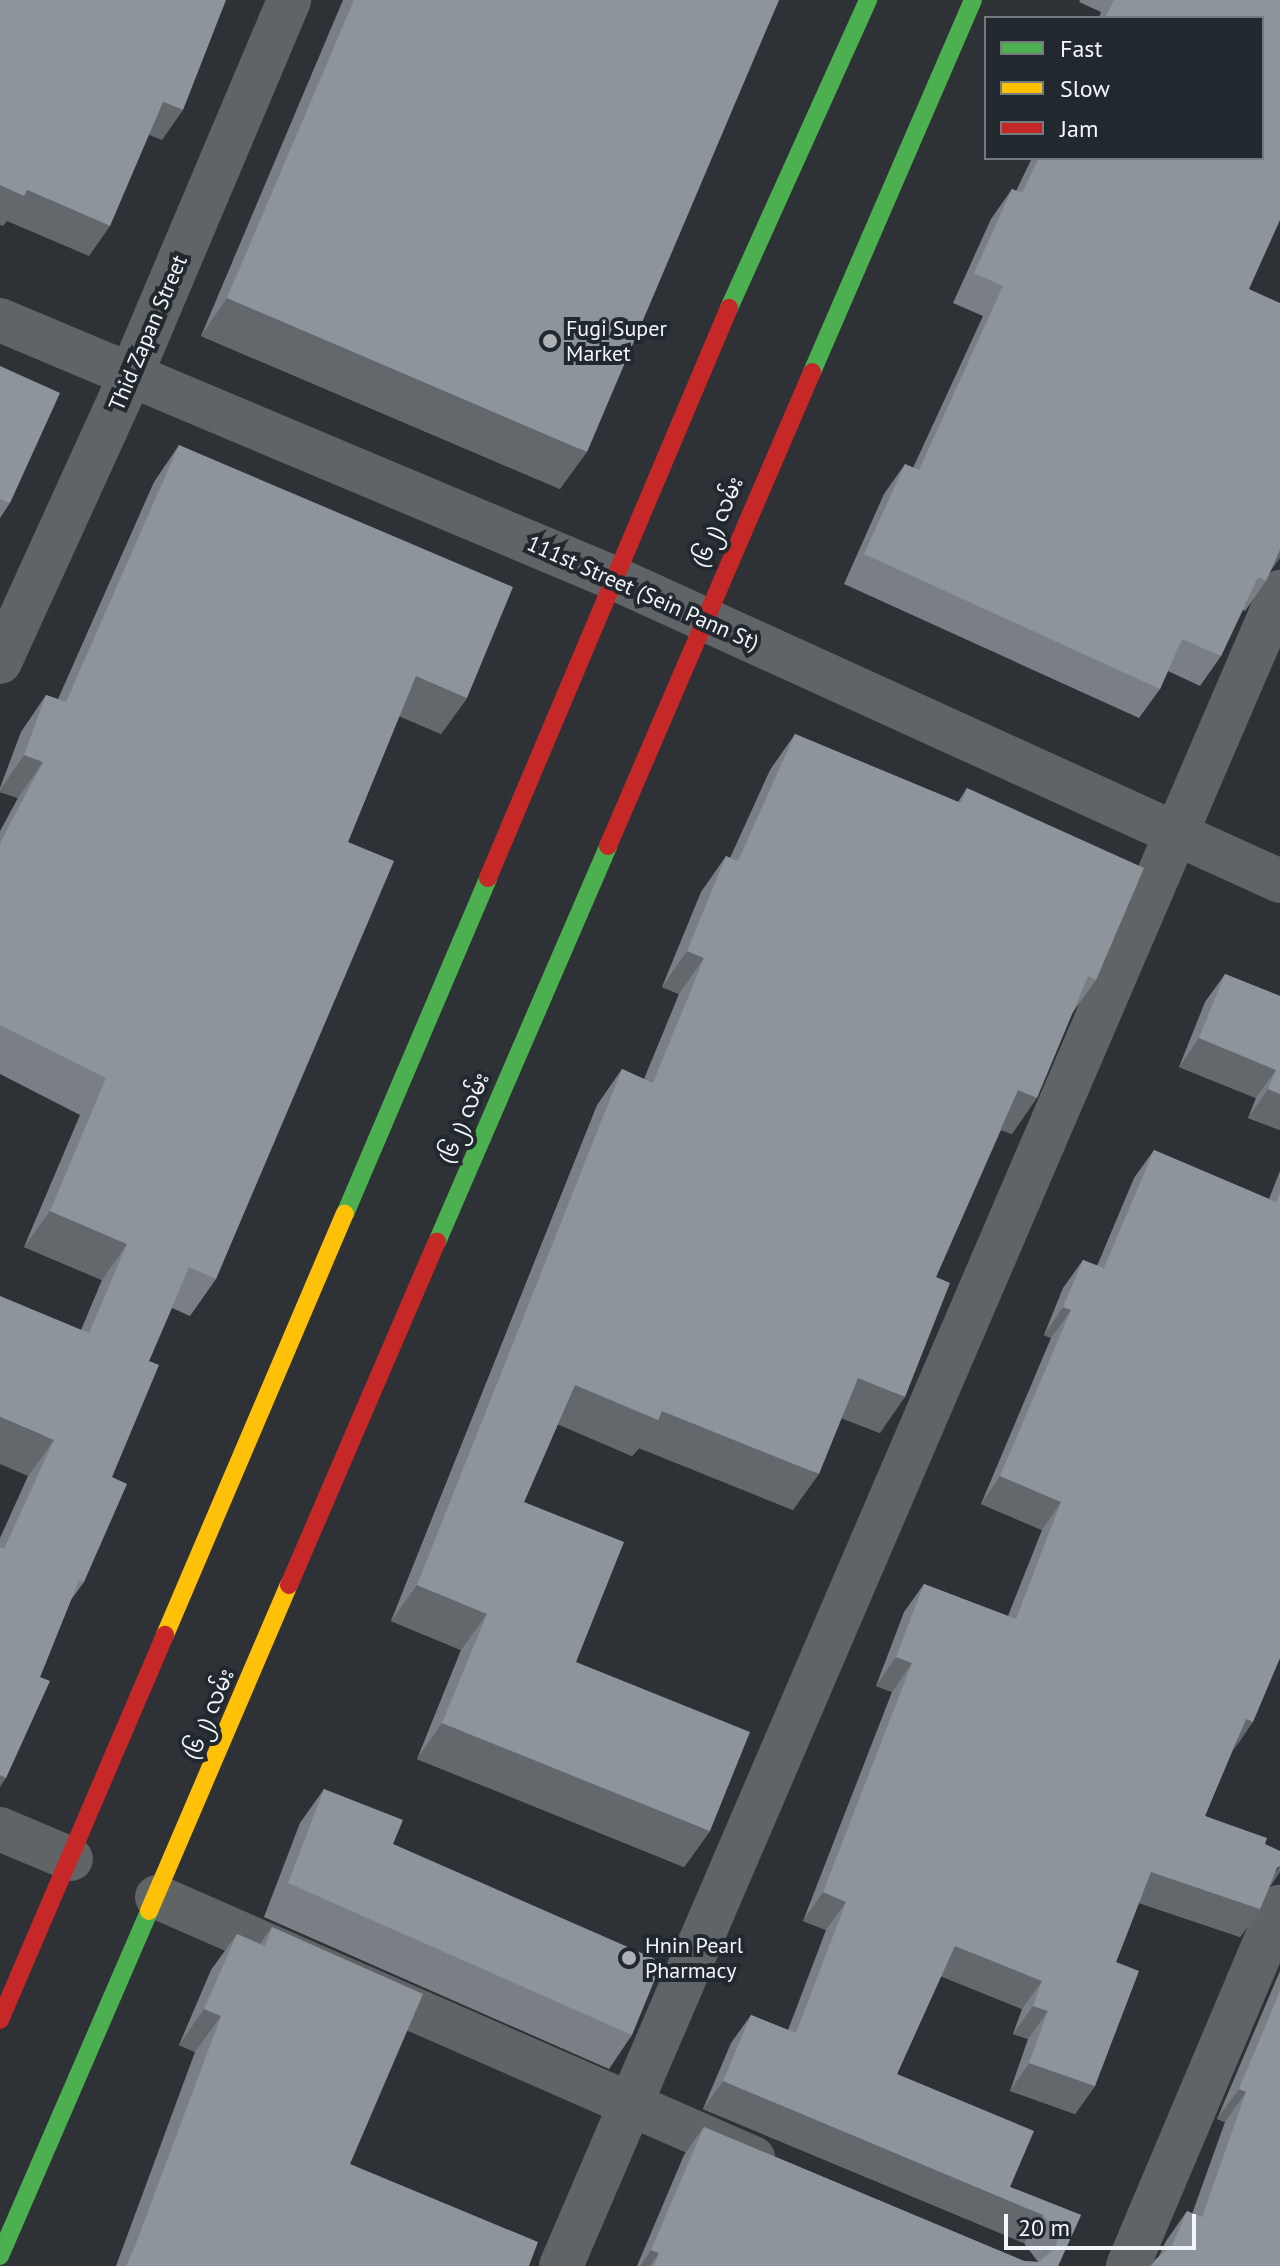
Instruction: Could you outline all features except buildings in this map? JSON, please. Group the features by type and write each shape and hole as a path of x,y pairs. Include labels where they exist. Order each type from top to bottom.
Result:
{"main road":[{"path":"0,2020 616,579 666,449 868,0"},
{"name":"(၆၂) လမ်း","path":"0,2256 973,0"}],"street":[{"name":"Thid Zapan Street","path":"0,662 130,377 289,0"},
{"name":"111st Street (Sein Pann St)","path":"0,320 616,579 1280,881"},
{"path":"561,2266 1172,834 1280,592"},
{"path":"0,1829 71,1859"},
{"path":"157,1897 793,2174"},
{"path":"1128,2266 1280,1907"}],"traffic: fast":[{"path":"729,308 868,0"},
{"path":"812,372 973,0"},
{"path":"437,1242 608,846"},
{"path":"345,1214 488,878"},
{"path":"0,2256 149,1911"}],"traffic: slow":[{"path":"165,1635 345,1214"},
{"path":"149,1911 289,1585"}],"traffic: jam":[{"path":"488,878 729,308"},
{"path":"608,846 812,372"},
{"path":"289,1585 437,1242"},
{"path":"0,2020 165,1635"}],"place":[{"name":"Fugi Super Market","path":"550,341"},
{"name":"Hnin Pearl Pharmacy","path":"629,1958"}]}
